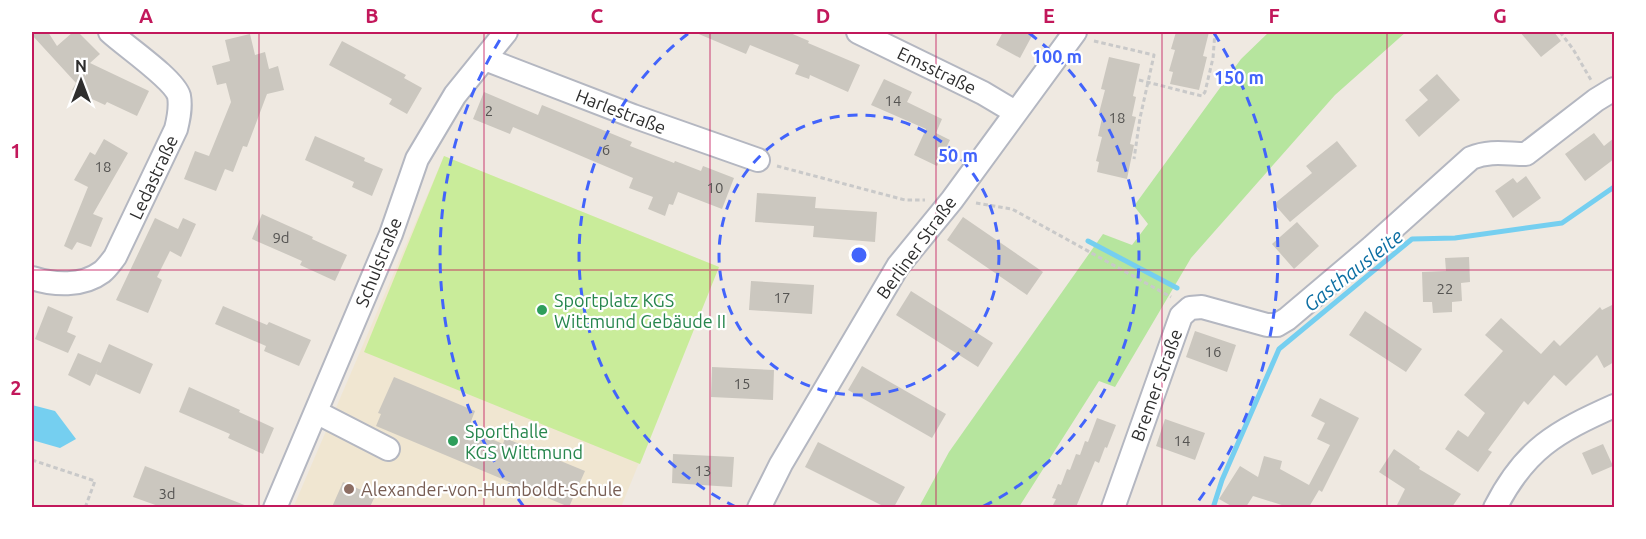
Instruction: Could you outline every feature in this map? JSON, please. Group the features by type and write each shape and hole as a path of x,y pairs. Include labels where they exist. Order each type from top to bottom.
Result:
{"street":[{"name":"Ledastraße","path":"32,278 62,284 84,280 102,272 115,257 176,129 180,111 178,93 167,77 131,51 110,32"},
{"name":"Schulstraße","path":"275,507 387,243 417,159 455,95 506,32"},
{"name":"Emsstraße","path":"864,33 984,93 1015,112"},
{"name":"Berliner Straße","path":"759,507 781,464 892,275 952,200 1073,33"},
{"name":"Harlestraße","path":"485,59 633,116 758,160"},
{"name":"Bremer Straße","path":"1113,507 1181,316 1190,308 1202,307 1267,325 1277,325 1372,247 1471,158 1498,151 1526,154 1607,93"},
{"path":"1495,507 1514,474 1537,449 1573,424 1614,406"},
{"path":"316,412 388,449"}],"path":[{"path":"1139,80 1202,96 1213,58 1215,32"},
{"path":"1560,32 1607,93"},
{"path":"1073,33 1154,56 1134,159"},
{"path":"758,160 905,200 952,200 1012,209 1190,308"},
{"path":"32,460 96,481 85,507"}],"shaded area":[{"name":"Sportplatz KGS Wittmund Gebäude II","path":"444,156 719,267 621,507 293,508"}],"green space":[{"path":"1269,32 1406,32 1335,95 1191,258 1115,387 1099,381 1019,507 919,507 949,452 1103,234 1132,245 1148,224 1134,206 1241,59"},
{"name":"Sportplatz KGS Wittmund Gebäude II","path":"444,156 719,267 640,464 364,352"}],"water":[{"path":"32,405 55,411 76,439 60,448 32,440"}],"building":[{"path":"32,32 48,32 57,46 73,32 78,32 100,54 90,63 149,91 137,116 107,102 105,105 72,90 76,83 32,35"},
{"path":"694,32 788,32 860,65 848,92 810,75 809,79 795,74 799,65 750,45 746,54"},
{"path":"1003,32 1034,32 1020,58 996,45"},
{"path":"1176,32 1209,32 1203,56 1207,57 1199,90 1170,84 1173,72 1169,71 1175,50 1171,49"},
{"path":"1520,32 1554,32 1561,41 1541,57"},
{"path":"250,34 255,55 265,52 269,69 278,66 284,90 267,94 247,147 243,146 233,172 225,169 216,191 184,179 195,151 209,156 231,102 226,83 217,85 212,66 230,61 225,40"},
{"path":"342,41 406,75 404,78 422,88 407,114 389,104 392,99 329,65"},
{"path":"1109,57 1140,64 1133,96 1136,97 1132,116 1136,117 1130,144 1134,145 1127,179 1097,172 1099,162 1096,161 1102,137 1098,136 1103,114 1099,113 1105,90 1101,89"},
{"path":"1437,74 1460,100 1419,137 1405,120 1428,100 1419,90"},
{"path":"884,79 912,92 907,102 942,119 936,133 950,140 937,166 914,155 926,129 871,105"},
{"path":"484,92 538,115 542,105 632,142 630,146 674,163 675,161 701,171 703,166 734,178 722,209 678,192 673,205 669,204 665,216 648,209 653,197 629,188 633,178 513,127 510,134 473,119"},
{"path":"1594,133 1604,146 1614,138 1614,159 1585,181 1565,154"},
{"path":"315,136 365,158 364,161 383,169 372,196 352,187 354,182 305,160"},
{"path":"104,139 128,153 93,214 103,218 91,247 77,242 72,250 64,246 88,187 74,180 90,152 95,155"},
{"path":"1337,141 1357,166 1290,222 1274,204 1312,173 1306,166"},
{"path":"1526,176 1541,198 1513,218 1495,191 1513,178 1517,183"},
{"path":"757,193 816,197 815,208 877,212 875,242 813,237 814,226 755,222"},
{"path":"262,214 347,255 335,281 300,265 302,261 252,239"},
{"path":"963,217 1043,272 1027,295 947,240"},
{"path":"155,218 178,229 183,218 196,224 181,257 170,251 157,277 162,280 148,313 116,300"},
{"path":"1297,222 1319,246 1294,269 1272,244"},
{"path":"1469,257 1470,282 1461,283 1462,301 1452,302 1452,312 1433,313 1432,302 1423,302 1422,272 1446,271 1445,258"},
{"path":"751,281 814,285 812,314 749,310"},
{"path":"911,291 993,343 978,367 896,315"},
{"path":"1614,304 1614,362 1604,368 1597,355 1566,386 1554,375 1528,405 1524,401 1488,450 1492,452 1478,472 1445,449 1458,430 1468,437 1485,413 1464,395 1503,351 1485,335 1501,318 1541,354 1554,340 1560,346 1600,307 1602,310"},
{"path":"48,306 73,317 67,332 76,336 68,353 35,339"},
{"path":"223,306 267,325 269,322 311,340 299,366 264,351 266,346 215,324"},
{"path":"1365,311 1422,349 1406,372 1349,335"},
{"path":"1195,331 1236,345 1227,372 1186,357"},
{"path":"109,344 153,364 140,394 96,374"},
{"path":"78,353 101,363 90,386 68,375"},
{"path":"862,366 946,414 932,438 848,390"},
{"path":"712,367 774,370 773,400 711,397"},
{"name":"Sporthalle KGS Wittmund","path":"394,377 475,411 468,429 503,444 505,438 585,471 569,507 376,426 381,414 378,413"},
{"path":"189,387 274,428 263,454 228,438 230,434 179,412"},
{"path":"1320,398 1359,418 1322,492 1319,490 1309,507 1288,507 1253,496 1246,507 1233,507 1219,499 1240,466 1258,477 1264,456 1282,461 1280,469 1309,485 1330,445 1317,439 1325,423 1311,416"},
{"path":"1097,418 1116,425 1107,448 1105,447 1099,463 1095,461 1076,507 1052,507 1056,499 1052,498 1058,484 1061,485 1067,469 1070,470 1076,454 1080,455 1085,441 1088,442"},
{"path":"1165,419 1205,433 1195,460 1156,446"},
{"path":"818,442 905,487 894,507 885,507 805,467"},
{"path":"1603,444 1613,466 1592,475 1582,453"},
{"path":"1394,449 1420,467 1419,469 1461,494 1452,507 1396,507 1405,489 1379,472"},
{"path":"673,454 734,457 732,487 672,483"},
{"path":"145,466 247,507 161,507 133,497"},
{"name":"Alexander-von-Humboldt-Schule","path":"343,482 375,496 370,507 332,507"}],"waterway":[{"name":"Gasthausleite","path":"1213,508 1222,480 1279,349 1412,239 1455,238 1562,223 1614,187"},
{"path":"1088,241 1177,288"}],"place":[{"name":"Sportplatz KGS Wittmund Gebäude II","path":"542,310"},
{"name":"Sporthalle KGS Wittmund","path":"453,441"},
{"name":"Alexander-von-Humboldt-Schule","path":"349,489"}]}
